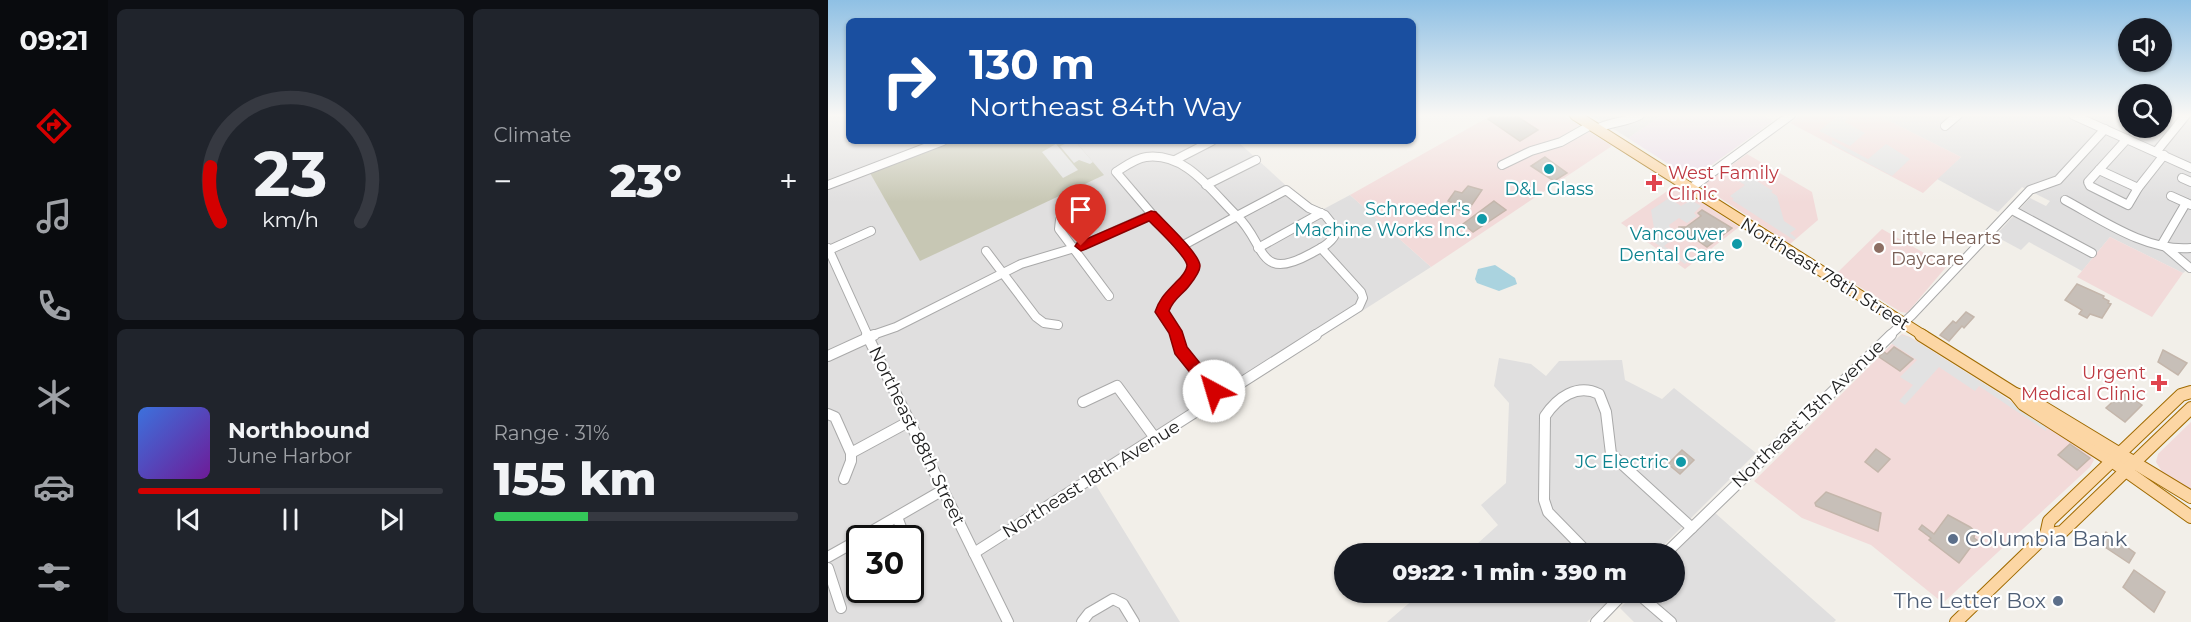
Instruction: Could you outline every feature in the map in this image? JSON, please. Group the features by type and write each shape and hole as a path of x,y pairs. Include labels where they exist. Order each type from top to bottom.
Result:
{"main road":[{"name":"Northeast 78th Street","path":"1621,144 2015,394 2023,404 2130,466 2191,497"},
{"path":"2046,535 2049,521 2181,395 2191,392"},
{"path":"1956,622 2046,535 2062,532 2191,408"},
{"name":"Northeast 78th Street","path":"2130,466 2191,517"}],"street":[{"path":"828,185 935,144"},
{"path":"1175,160 1206,144"},
{"path":"1502,165 1530,151 1554,144"},
{"path":"1691,188 1751,144"},
{"name":"Northeast 13th Avenue","path":"1676,543 1850,372 1903,324 2034,187 2057,181 2092,144"},
{"path":"2122,144 2088,184 2128,205 2138,188 2164,155"},
{"path":"2138,144 2191,168"},
{"path":"2156,152 2162,144"},
{"path":"1180,246 1237,216 1283,192 1286,190 1335,225 1338,232 1321,248 1292,263 1276,264 1270,262 1258,248 1246,226 1237,216 1188,167 1175,160 1149,158 1139,159 1122,167 1117,174 1193,262 1193,268 1184,283 1166,300 1161,312 1175,331 1180,350 1218,397"},
{"path":"1206,185 1256,160"},
{"path":"2099,170 2138,188"},
{"path":"2182,178 2191,182"},
{"path":"2171,196 2189,204 2162,241 2190,268"},
{"path":"2065,201 2156,245 2168,248 2191,248"},
{"path":"2012,210 2092,253"},
{"path":"1258,248 1320,213"},
{"path":"828,356 896,327 1036,258 1073,248 1151,215"},
{"path":"1060,220 1059,229 1109,296"},
{"path":"828,249 871,231"},
{"name":"Northeast 18th Avenue","path":"974,553 1359,307 1363,298 1361,292 1321,248"},
{"name":"Northeast 88th Street","path":"828,249 868,337 1008,622"},
{"path":"986,251 1036,317 1044,323 1058,325"},
{"path":"1083,402 1117,386 1155,438"},
{"path":"1578,543 1548,512 1545,505 1546,414 1571,392 1583,390 1597,393 1605,404 1611,454 1692,528"},
{"path":"828,414 836,417 851,453 851,461 844,479"},
{"path":"851,453 910,421"},
{"path":"884,525 943,490"},
{"path":"897,517 900,525"},
{"path":"828,557 846,547"},
{"path":"828,568 841,608"},
{"path":"1082,622 1089,614 1110,600 1116,599 1123,604 1134,622"},
{"path":"1596,622 1615,603"},
{"path":"1649,603 1671,622"}],"shaded area":[{"path":"828,144 1240,144 1304,202 1320,211 1350,195 1431,267 1094,482 1180,622 828,622"},
{"path":"943,144 1078,144 1104,175 920,261 870,173"},
{"path":"1056,144 1078,170 1063,178 1042,152"},
{"path":"1078,144 1093,162 1090,164 1079,160 1074,163 1060,146"},
{"path":"1440,144 1609,144 1612,146 1431,267 1350,195"},
{"path":"1637,144 1741,144 1696,176 1687,176"},
{"path":"1830,144 1935,144 1961,157 1923,193"},
{"path":"1832,144 1840,144 1868,159 1886,144 1910,159 1892,176"},
{"path":"1935,144 2131,144 2191,171 2191,267 2183,273 2110,237 2082,271 2029,242 2021,250 1995,236 2030,198 2046,206 2050,201 2022,187 1998,212 1937,179 1961,157"},
{"path":"2141,144 2191,144 2189,165"},
{"path":"1747,154 1812,192 1818,220 1790,244 1705,188 1705,184"},
{"path":"1738,169 1773,191 1771,192 1777,196 1784,221 1796,229 1790,233 1796,238 1794,240 1732,200 1734,199 1730,196 1745,185 1734,178 1740,174 1736,171"},
{"path":"1676,185 1739,227 1685,269 1621,223"},
{"path":"1669,198 1681,206 1691,200 1701,206 1694,213 1697,216 1687,223 1679,218 1669,225 1674,238 1664,246 1687,262 1685,264 1654,242 1656,240 1651,210"},
{"path":"1882,229 1947,266 1907,313 1901,312 1837,273"},
{"path":"2110,237 2183,273 2152,317 2077,277"},
{"path":"1902,334 1994,390 2090,454 2094,460 2090,467 1943,603 1871,545 1802,518 1754,481"},
{"path":"1901,335 1909,337 1994,390 2045,426 2046,431 1979,386 1975,391 1939,367 1905,405 1899,401 1913,385 1900,377 1917,360 1891,343"},
{"path":"1499,358 1531,364 1546,376 1559,361 1622,360 1625,380 1662,399 1674,388 1756,453 1666,543 1478,543 1498,525 1481,505 1506,483 1509,403 1494,386"},
{"path":"2191,422 2191,490 2163,473 2156,462 2158,454"},
{"path":"1714,512 1836,620 1834,622 1634,622 1620,608 1625,603 1685,603 1685,543 1683,543"},
{"path":"1409,603 1606,603 1587,622 1387,622"}],"water":[{"path":"1495,265 1515,278 1517,284 1499,291 1477,283 1475,279 1478,269"}],"building":[{"name":"D&L Glass","path":"1545,157 1567,173 1554,181 1531,166"},
{"path":"1468,186 1482,190 1467,212 1452,208 1455,204 1448,201 1455,191 1462,193"},
{"name":"Schroeder's Machine Works Inc.","path":"1494,201 1506,210 1473,232 1463,224"},
{"path":"1702,210 1732,228 1707,247 1687,233 1680,233 1679,227 1686,227 1701,216 1698,213"},
{"path":"2077,284 2104,296 2103,298 2109,301 2108,303 2111,304 2102,318 2090,314 2087,318 2079,314 2082,310 2065,300"},
{"path":"1966,312 1974,317 1964,328 1962,326 1949,341 1940,335 1953,321 1956,323"},
{"path":"1894,347 1913,359 1900,371 1879,357 1884,352 1887,354"},
{"path":"2163,350 2187,363 2178,375 2158,362"},
{"path":"2123,392 2142,405 2125,422 2106,408"},
{"path":"2070,444 2090,458 2077,470 2058,455"},
{"path":"1876,449 1890,459 1878,472 1865,462"},
{"name":"JC Electric","path":"1682,450 1694,460 1680,474 1668,464"},
{"path":"1826,492 1881,513 1878,531 1816,506 1815,503"},
{"name":"Columbia Bank","path":"1948,515 1975,531 1974,538 1978,541 1975,545 1973,544 1959,563 1929,540 1931,538 1919,529 1922,525 1934,534"},
{"path":"2106,532 2135,553 2129,563 2099,543"},
{"path":"2134,570 2165,592 2154,612 2123,587"}],"place":[{"name":"D&L Glass","path":"1549,169"},
{"name":"West Family Clinic","path":"1654,183"},
{"name":"Schroeder's Machine Works Inc.","path":"1482,219"},
{"name":"Vancouver Dental Care","path":"1737,244"},
{"name":"Little Hearts Daycare","path":"1879,248"},
{"name":"Urgent Medical Clinic","path":"2159,383"},
{"name":"JC Electric","path":"1681,462"},
{"name":"Columbia Bank","path":"1953,539"},
{"name":"The Letter Box","path":"2058,601"}],"route":[{"path":"1081,246 1151,215 1180,246 1193,262 1193,268 1184,283 1166,300 1161,312 1175,331 1180,350 1214,391"}]}
